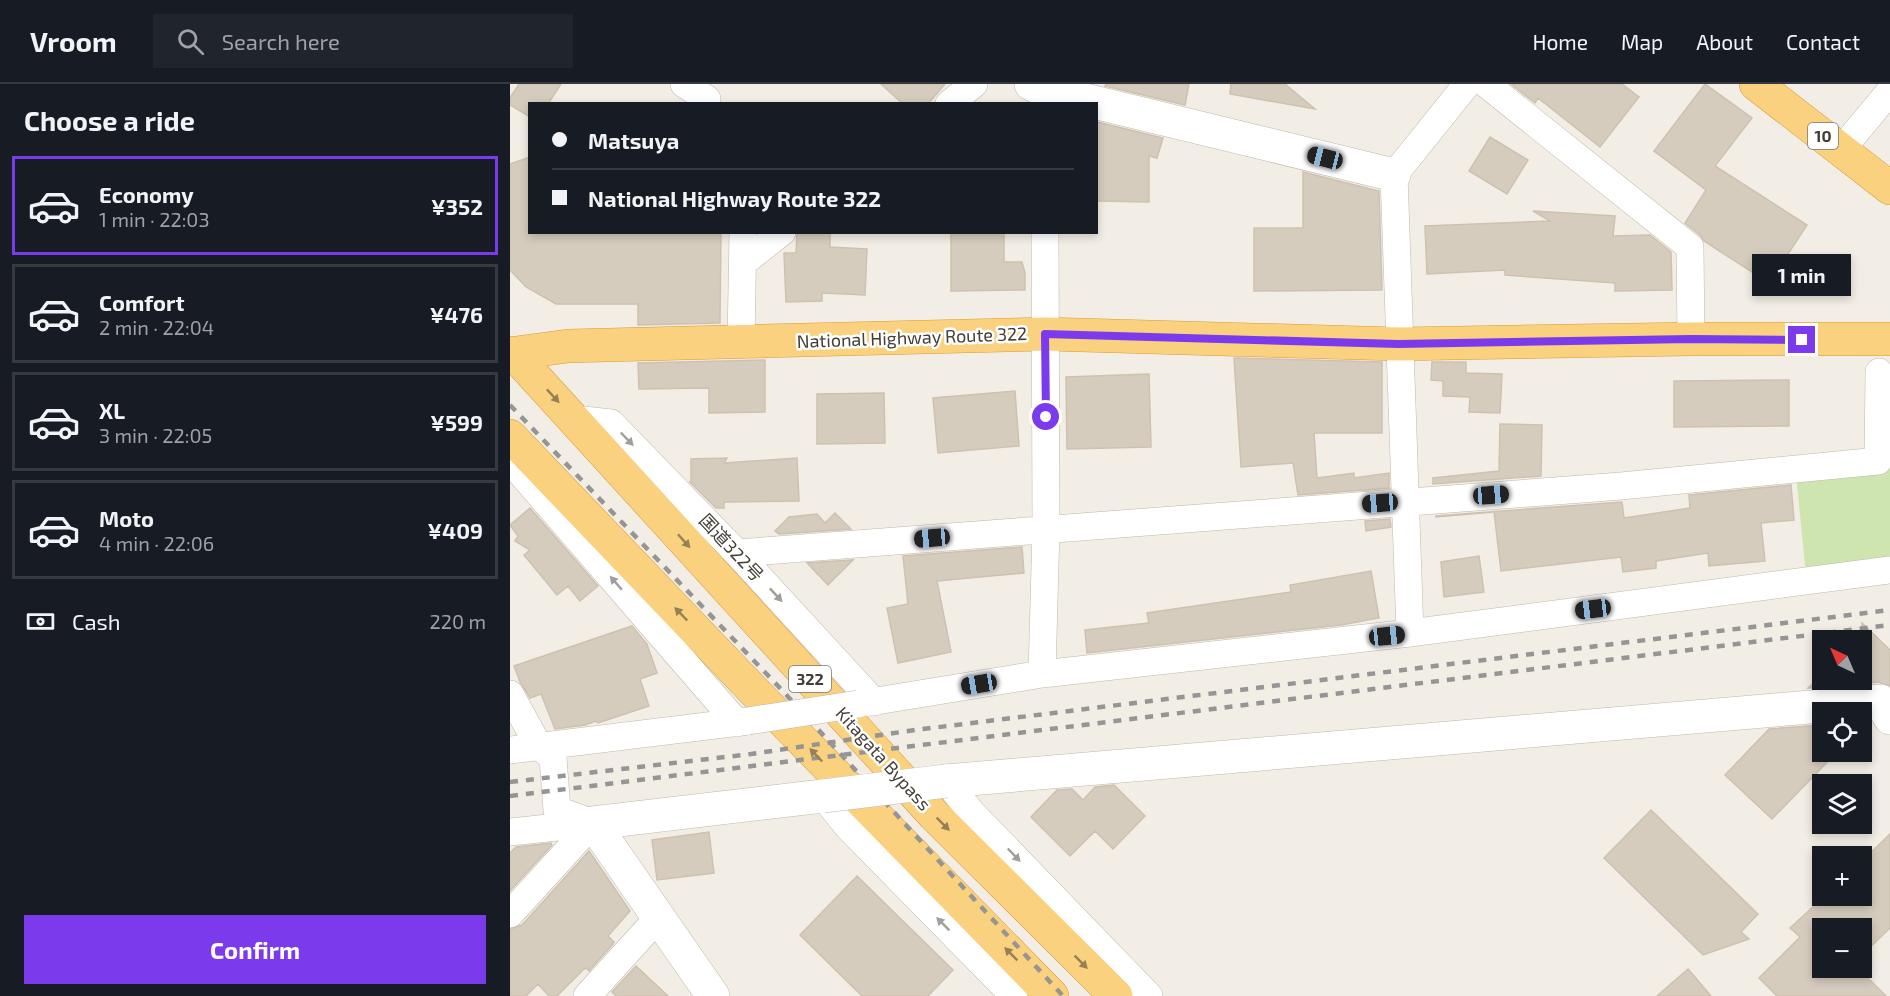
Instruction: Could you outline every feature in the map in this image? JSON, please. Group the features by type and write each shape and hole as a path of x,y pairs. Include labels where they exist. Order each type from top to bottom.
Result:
{"highway":[{"name":"10","path":"1756,84 1890,188"},
{"name":"National Highway Route 322","path":"511,352 568,346 1045,334 1398,344 1691,339 1847,341 1890,339"},
{"name":"Kitagata Bypass","path":"511,352 575,419 934,815 1116,996"},
{"name":"322","path":"511,437 759,696 1052,996"}],"street":[{"path":"684,84 710,96"},
{"path":"952,102 974,84"},
{"path":"1410,633 1398,344 1394,175 1467,84"},
{"path":"1486,84 1690,247 1691,339"},
{"path":"1841,150 1890,92"},
{"path":"1040,93 1079,102"},
{"path":"1098,106 1394,175"},
{"path":"741,343 743,234"},
{"path":"744,262 779,234"},
{"path":"1042,674 1046,529 1045,234"},
{"path":"737,554 1621,486 1884,460 1879,372"},
{"name":"国道322号","path":"575,419 611,423 737,554 866,703"},
{"name":"322","path":"511,437 513,464 743,722"},
{"path":"510,750 743,722 1042,674 1410,633 1890,570"},
{"path":"510,694 538,746 553,758 557,810 593,823 712,996"},
{"path":"510,832 946,781 1880,701 1890,718"},
{"path":"946,781 973,814 1149,996"},
{"path":"823,796 848,827 1014,996"},
{"path":"510,914 593,823"},
{"path":"587,996 658,918"}],"green space":[{"path":"1890,465 1890,564 1806,575 1796,475"}],"building":[{"path":"519,84 561,84 549,102 528,102 528,116 510,105 510,98"},
{"path":"881,84 945,84 930,102 901,102"},
{"path":"1106,84 1189,84 1185,105 1105,86"},
{"path":"1231,84 1285,84 1315,109 1230,94"},
{"path":"1511,84 1622,84 1639,97 1600,147 1538,98 1535,103"},
{"path":"1705,84 1752,118 1715,166 1807,225 1769,283 1704,241 1685,223 1706,190 1654,151"},
{"path":"1098,122 1163,138 1157,158 1149,156 1149,202 1098,201"},
{"path":"1490,137 1528,160 1507,194 1469,171"},
{"path":"528,158 528,234 721,234 720,323 638,325 638,304 556,304 526,287 510,270 510,164"},
{"path":"1303,172 1379,191 1382,290 1254,291 1254,228 1303,228"},
{"path":"1533,211 1615,216 1613,236 1650,235 1671,252 1672,290 1615,291 1615,283 1505,275 1505,270 1427,274 1425,226 1550,221"},
{"path":"797,234 830,234 830,247 867,249 865,295 822,293 822,301 786,302 784,253 796,253"},
{"path":"951,234 1004,234 1004,262 1022,262 1025,273 1025,290 951,291"},
{"path":"1234,358 1382,362 1382,433 1314,433 1317,478 1354,473 1354,478 1389,473 1389,488 1298,495 1293,463 1241,467"},
{"path":"765,360 765,412 709,413 709,388 639,389 638,363"},
{"path":"1432,362 1466,362 1466,373 1502,374 1500,413 1469,412 1470,397 1443,396 1443,381 1431,380"},
{"path":"1149,374 1151,447 1067,449 1066,377"},
{"path":"1789,380 1789,426 1674,427 1674,381"},
{"path":"1015,391 1019,446 938,453 933,398"},
{"path":"884,393 885,443 817,444 817,394"},
{"path":"1500,424 1542,425 1541,476 1433,484 1433,478 1499,471"},
{"path":"727,458 724,463 797,458 799,501 724,502 724,508 716,508 690,482 691,459"},
{"path":"1791,485 1794,520 1761,523 1765,561 1709,566 1708,553 1656,561 1656,568 1623,572 1621,557 1501,571 1494,512 1436,517 1436,516 1622,502 1624,518 1690,508 1689,495"},
{"path":"530,508 598,586 580,601 568,586 557,595 524,555 530,550 515,541 518,536 510,525"},
{"path":"835,513 851,529 779,534 775,531 789,517 817,514 825,523"},
{"path":"1390,519 1391,527 1366,531 1365,521"},
{"path":"1022,547 1024,573 937,581 951,652 898,663 887,608 908,604 903,556"},
{"path":"1479,556 1484,592 1444,597 1441,562"},
{"path":"853,560 828,585 807,563"},
{"path":"1371,571 1379,618 1341,625 1087,653 1085,630 1149,623 1147,613 1291,592 1290,585"},
{"path":"1862,623 1869,630 1862,630"},
{"path":"632,626 647,644 657,673 640,679 649,706 598,723 596,721 585,725 555,729 541,694 530,698 514,666"},
{"path":"1872,633 1890,650 1890,686 1872,683"},
{"path":"1812,726 1812,762 1827,762 1816,774 1812,774 1812,778 1772,819 1725,775 1769,729"},
{"path":"1114,785 1145,816 1113,849 1095,831 1070,856 1031,817 1057,790 1072,789 1083,800 1095,787"},
{"path":"1651,810 1758,914 1741,932 1749,939 1703,955 1604,858"},
{"path":"709,832 714,873 657,880 652,840"},
{"path":"1890,834 1890,928 1872,945 1872,918 1812,918 1812,978 1868,978 1886,996 1777,996 1759,978 1800,937 1790,928 1814,906 1872,906 1872,851"},
{"path":"551,843 552,845 510,891 510,853 516,847"},
{"path":"589,851 630,911 608,936 614,942 613,944 589,971 586,968 583,970 557,996 549,996 538,984 526,996 510,996 510,929 522,925"},
{"path":"857,876 953,970 928,996 862,996 800,935"},
{"path":"636,966 668,996 616,996 612,992"},
{"path":"1688,969 1711,996 1657,996"}],"railway":[{"path":"510,405 780,688 1063,996"},
{"path":"510,782 751,754 915,730 1890,610"},
{"path":"510,796 1890,625"}],"route":[{"path":"1046,417 1045,334 1398,344 1691,339 1802,340"}]}
